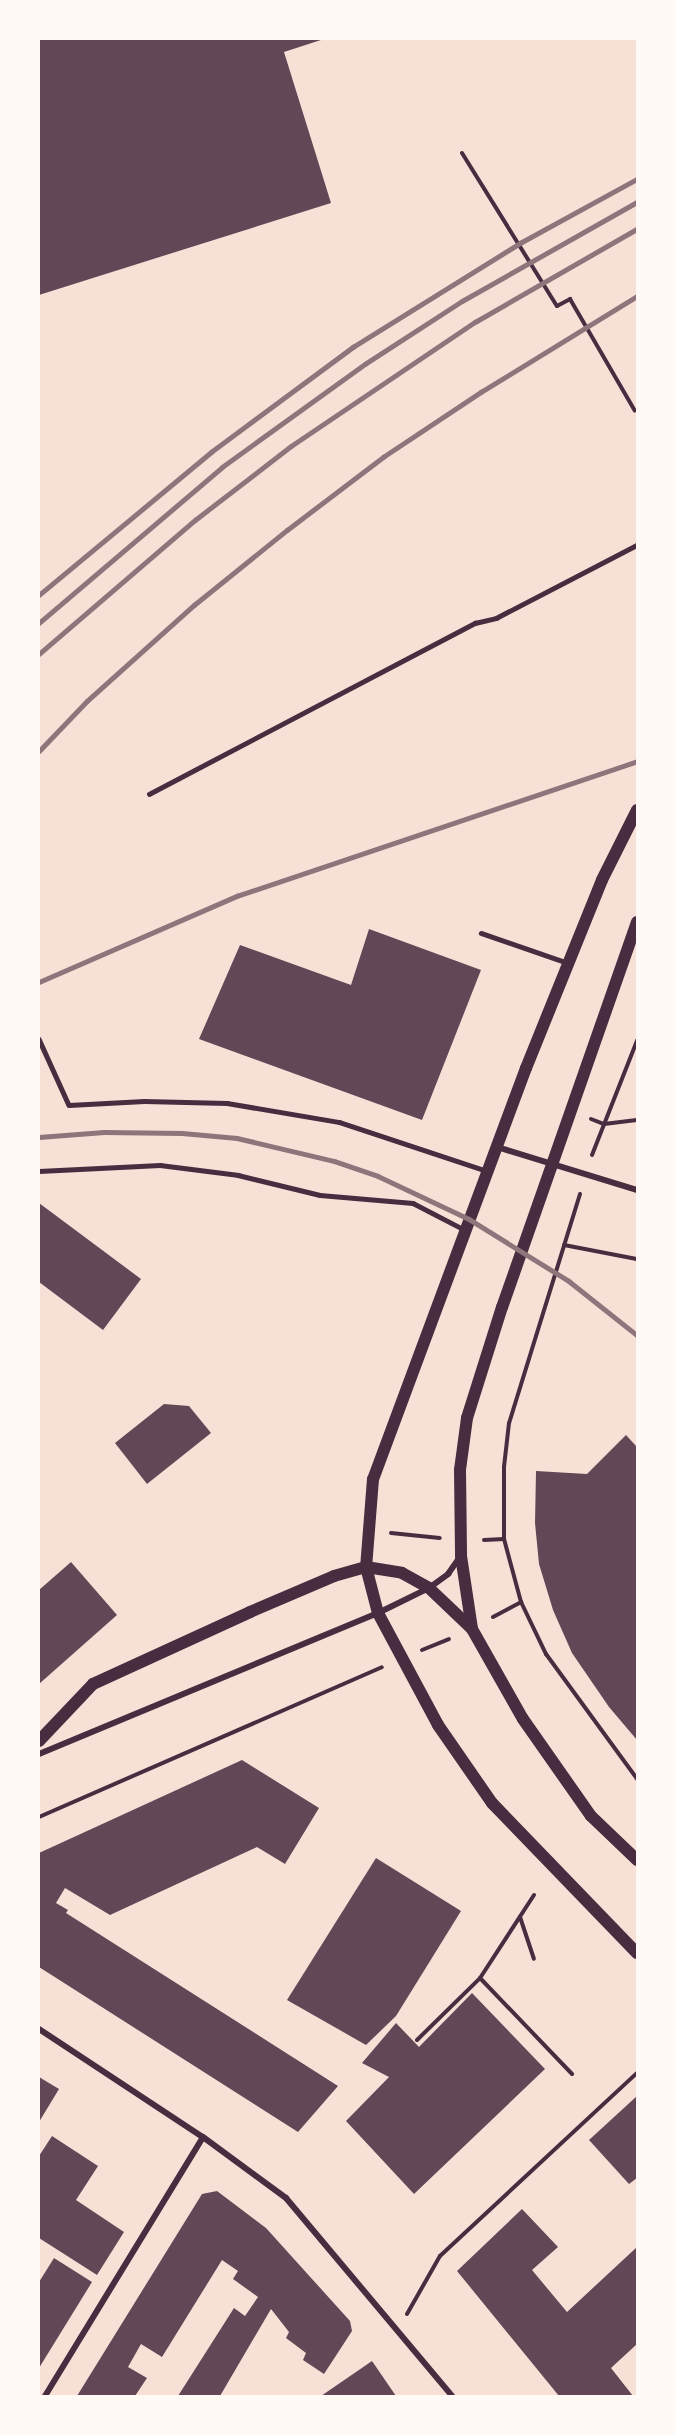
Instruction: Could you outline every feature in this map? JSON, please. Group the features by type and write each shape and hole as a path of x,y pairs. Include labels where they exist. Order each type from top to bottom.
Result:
{"main road":[{"path":"637,810 602,880 568,963 487,1171 373,1479 366,1567 378,1613 400,1660 438,1725 492,1803 637,1953"},
{"path":"472,1629 460,1556 460,1470 467,1418 552,1161 637,922"},
{"path":"39,1741 93,1684 261,1607 366,1567 402,1573 429,1588 472,1629 522,1719 591,1816 637,1860"}],"street":[{"path":"497,1147 552,1161 637,1190"},
{"path":"39,1754 378,1613 429,1588 448,1574 460,1556"},
{"path":"39,2030 202,2137 286,2198 452,2396"},
{"path":"45,2396 202,2137"}],"lane":[{"path":"148,794 475,623 496,618 637,545"},
{"path":"481,933 568,963"},
{"path":"39,1039 69,1105 144,1101 227,1103 339,1122 487,1171"},
{"path":"39,1171 160,1165 238,1175 320,1195 413,1203 465,1230"}],"path":[{"path":"462,153 557,306 570,299 635,411"},
{"path":"637,1041 586,1172 509,1423 504,1539 521,1602 546,1653 637,1779"},
{"path":"564,1245 637,1259"},
{"path":"368,1531 460,1540 504,1539"},
{"path":"39,1817 472,1629 521,1602"},
{"path":"417,2040 480,1978 534,1896"},
{"path":"520,1917 534,1959"},
{"path":"480,1978 572,2074"},
{"path":"398,2330 440,2256 637,2073"}],"building":[{"path":"39,39 324,39 284,52 331,203 39,295"},
{"path":"369,929 481,970 422,1120 199,1039 240,945 351,985"},
{"path":"39,1203 141,1279 103,1330 39,1282"},
{"path":"164,1404 189,1406 211,1433 147,1484 115,1443"},
{"path":"626,1435 637,1447 637,1740 609,1707 572,1653 553,1610 539,1564 535,1523 536,1471 587,1474"},
{"path":"71,1562 117,1615 39,1684 39,1590"},
{"path":"242,1760 319,1808 285,1864 257,1847 110,1915 65,1888 56,1903 68,1910 66,1913 338,2086 298,2132 39,1967 39,1853"},
{"path":"376,1858 461,1911 396,2016 366,2045 287,2000"},
{"path":"472,1993 545,2069 414,2194 346,2121 389,2077 362,2063 396,2023 419,2047"},
{"path":"39,2077 59,2089 39,2122"},
{"path":"637,2096 637,2178 629,2184 589,2140"},
{"path":"52,2136 98,2166 76,2200 124,2232 97,2275 39,2238 39,2156"},
{"path":"217,2191 266,2228 350,2321 352,2331 324,2374 303,2360 306,2353 286,2338 289,2332 271,2309 220,2396 178,2396 234,2308 245,2316 258,2297 233,2279 238,2271 222,2260 162,2357 141,2344 128,2367 147,2378 135,2396 77,2396 202,2194"},
{"path":"522,2209 558,2247 532,2270 567,2312 637,2247 637,2344 611,2368 633,2396 559,2396 457,2271"},
{"path":"54,2258 92,2282 39,2368 39,2282"},
{"path":"372,2361 396,2396 321,2396"}],"railway":[{"path":"39,595 211,452 353,347 520,243 637,179"},
{"path":"39,623 222,467 365,364 462,301 637,202"},
{"path":"39,654 195,520 291,446 475,322 637,229"},
{"path":"39,751 87,701 194,605 287,530 383,457 481,392 637,296"},
{"path":"39,982 237,896 637,761"},
{"path":"39,1137 104,1132 182,1133 237,1138 334,1161 378,1176 469,1219 569,1281 637,1335"}]}
